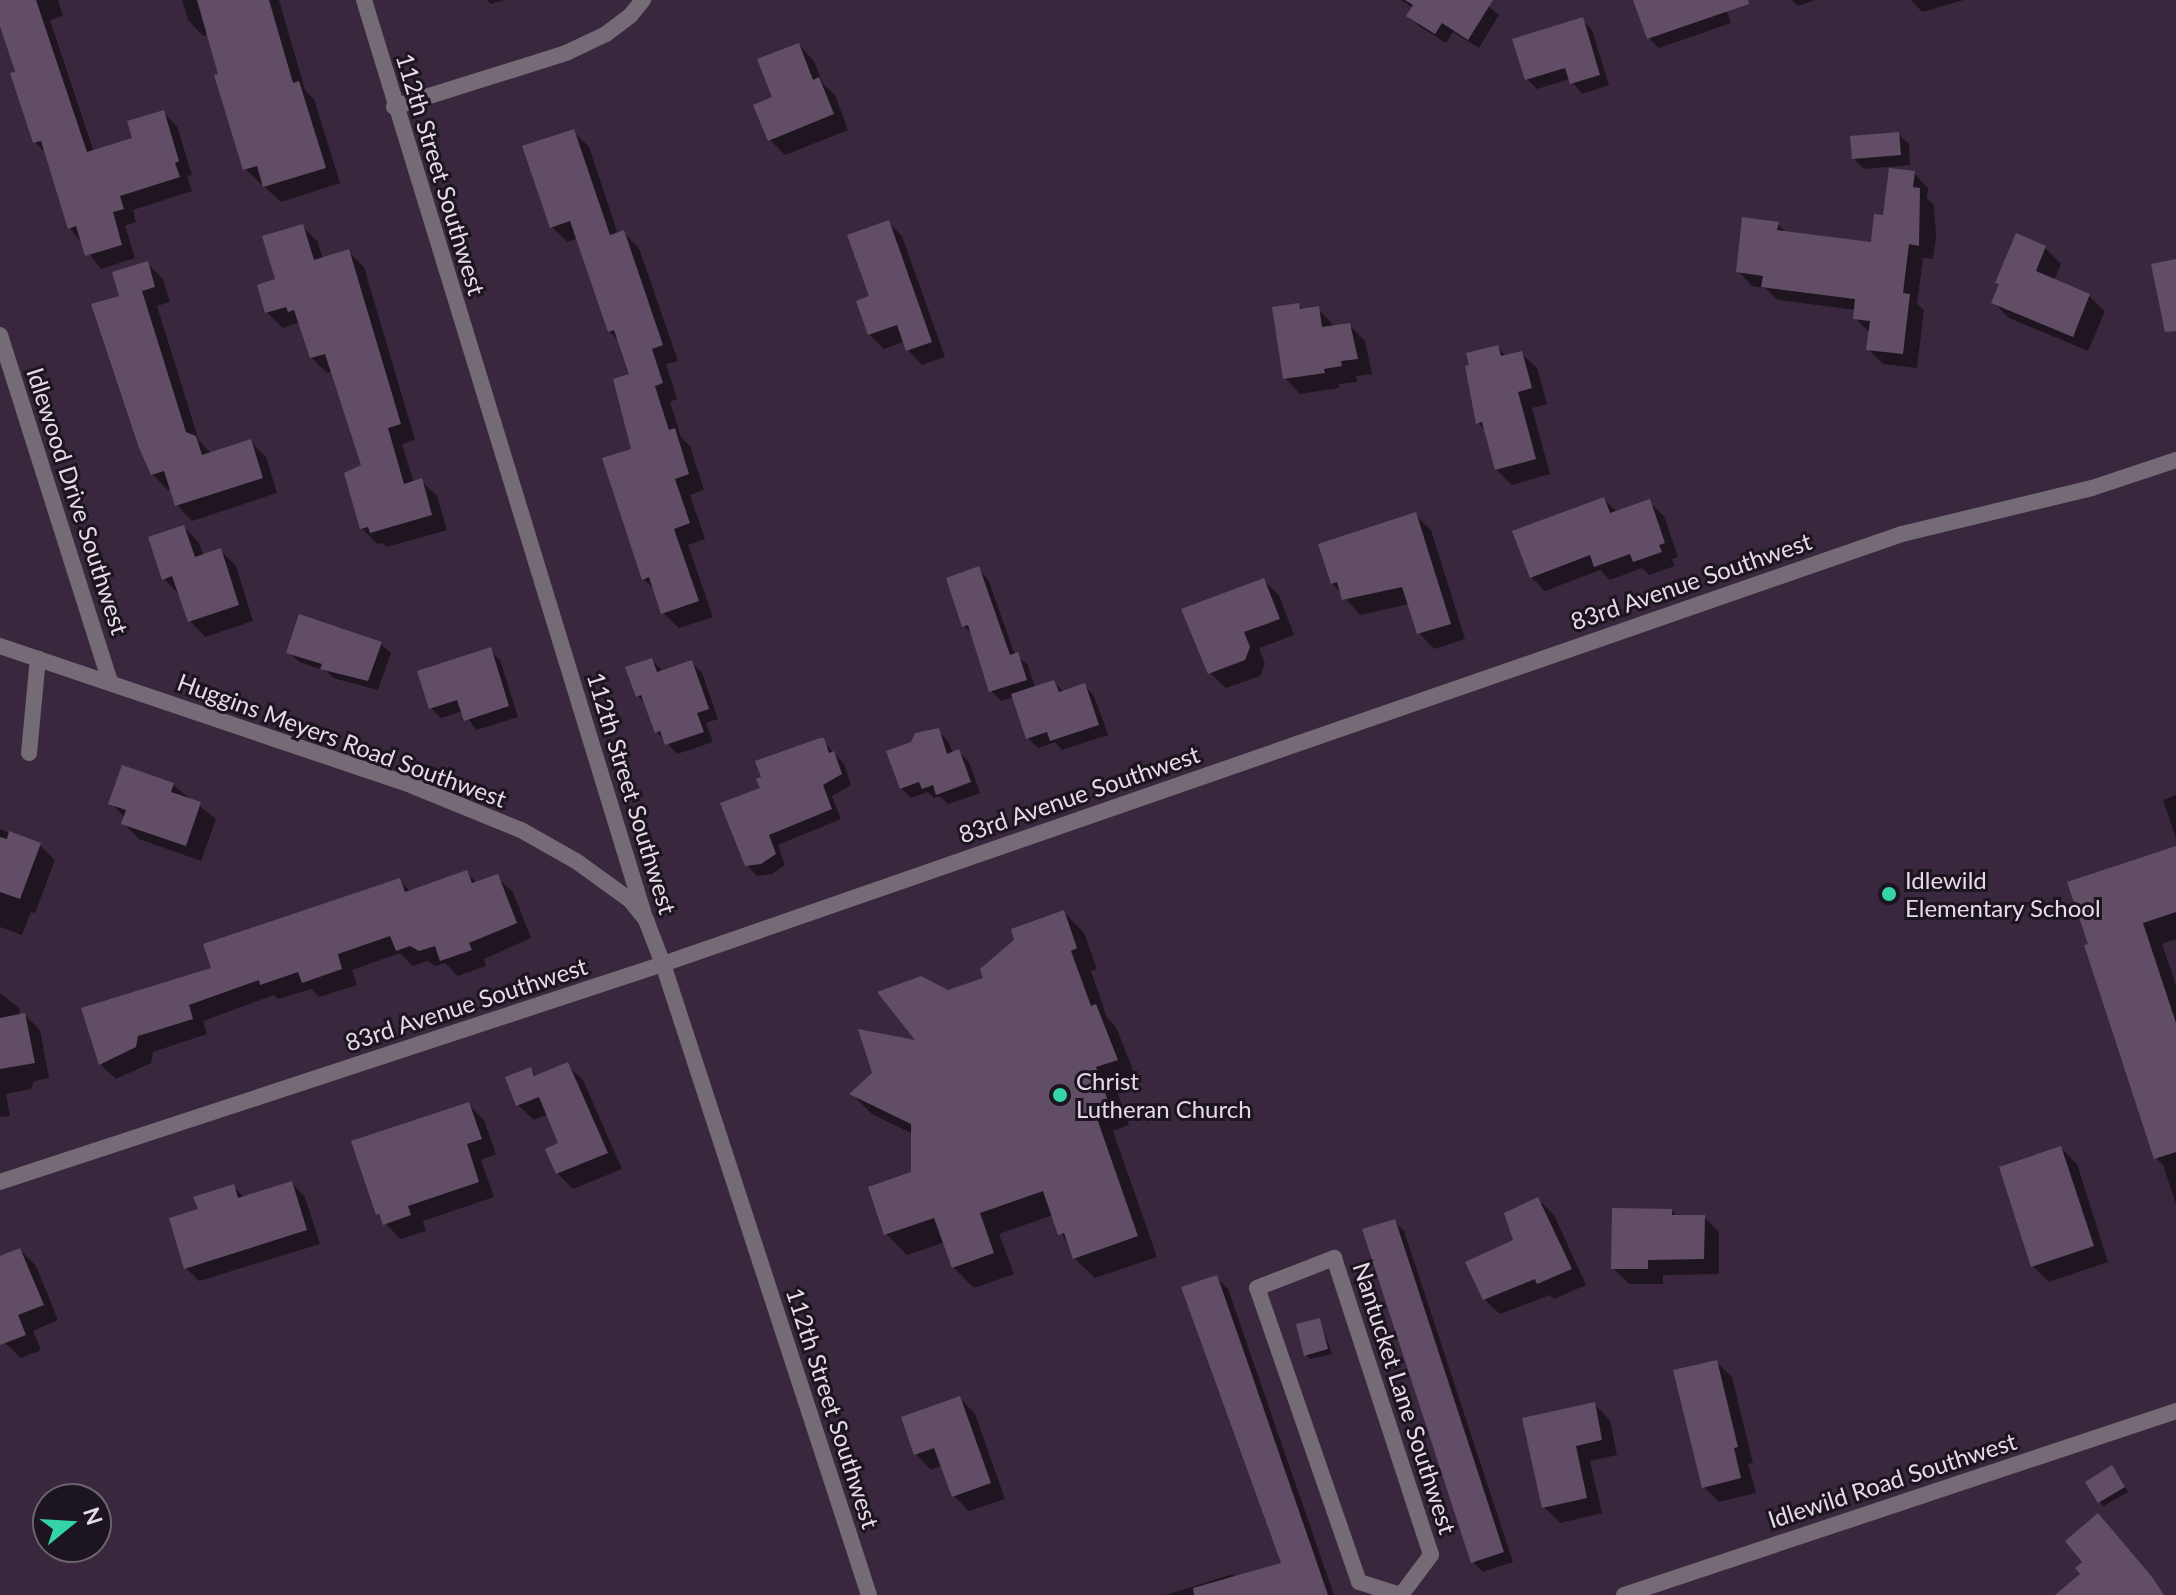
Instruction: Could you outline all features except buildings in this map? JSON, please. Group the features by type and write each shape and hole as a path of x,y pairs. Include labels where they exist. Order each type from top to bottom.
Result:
{"street":[{"name":"112th Street Southwest","path":"364,0 394,107 646,920 869,1595"},
{"path":"394,107 566,53 606,34 630,16 643,0"},
{"name":"Idlewood Drive Southwest","path":"0,335 110,682"},
{"name":"83rd Avenue Southwest","path":"0,1182 663,964 1902,534 2092,488 2176,460"},
{"name":"Huggins Meyers Road Southwest","path":"0,646 37,664 110,682 413,786 521,830 613,886 646,920"},
{"path":"29,753 37,664"},
{"name":"Nantucket Lane Southwest","path":"1334,1258 1431,1555 1400,1595 1359,1582 1257,1288 1334,1258"},
{"name":"Idlewild Road Southwest","path":"1624,1595 2176,1411"}],"place":[{"name":"Idlewild Elementary School","path":"1889,894"},
{"name":"Christ Lutheran Church","path":"1060,1095"}]}
